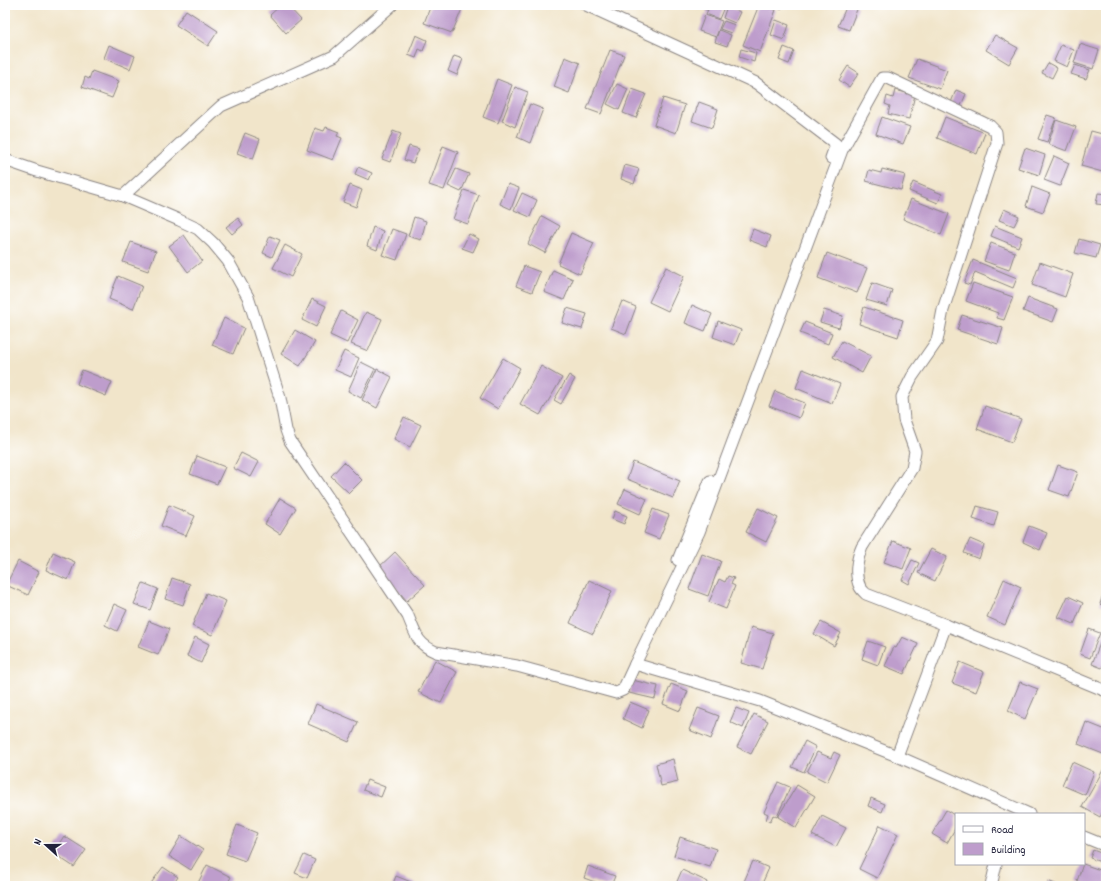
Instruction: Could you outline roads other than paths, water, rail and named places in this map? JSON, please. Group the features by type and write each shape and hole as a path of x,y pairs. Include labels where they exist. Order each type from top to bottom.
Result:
{"street":[{"path":"123,196 221,106 334,56 392,5"},
{"path":"586,5 756,83 836,144 706,491 635,664"},
{"path":"5,160 123,196 198,229 213,243 228,261 248,298 280,398 286,430 290,441 408,616 419,641 426,648 436,652 517,666 616,693 623,690 699,532 842,150 882,78 888,78 990,126 996,132 997,143 943,310 937,341 912,377 902,397 904,420 915,451 912,468 862,547 858,556 857,574 860,586 866,594 946,625 1106,691"},
{"path":"897,756 946,625"},
{"path":"635,664 760,701 897,756 1016,811"},
{"path":"1085,837 1106,846"},
{"path":"991,886 996,865"}]}
